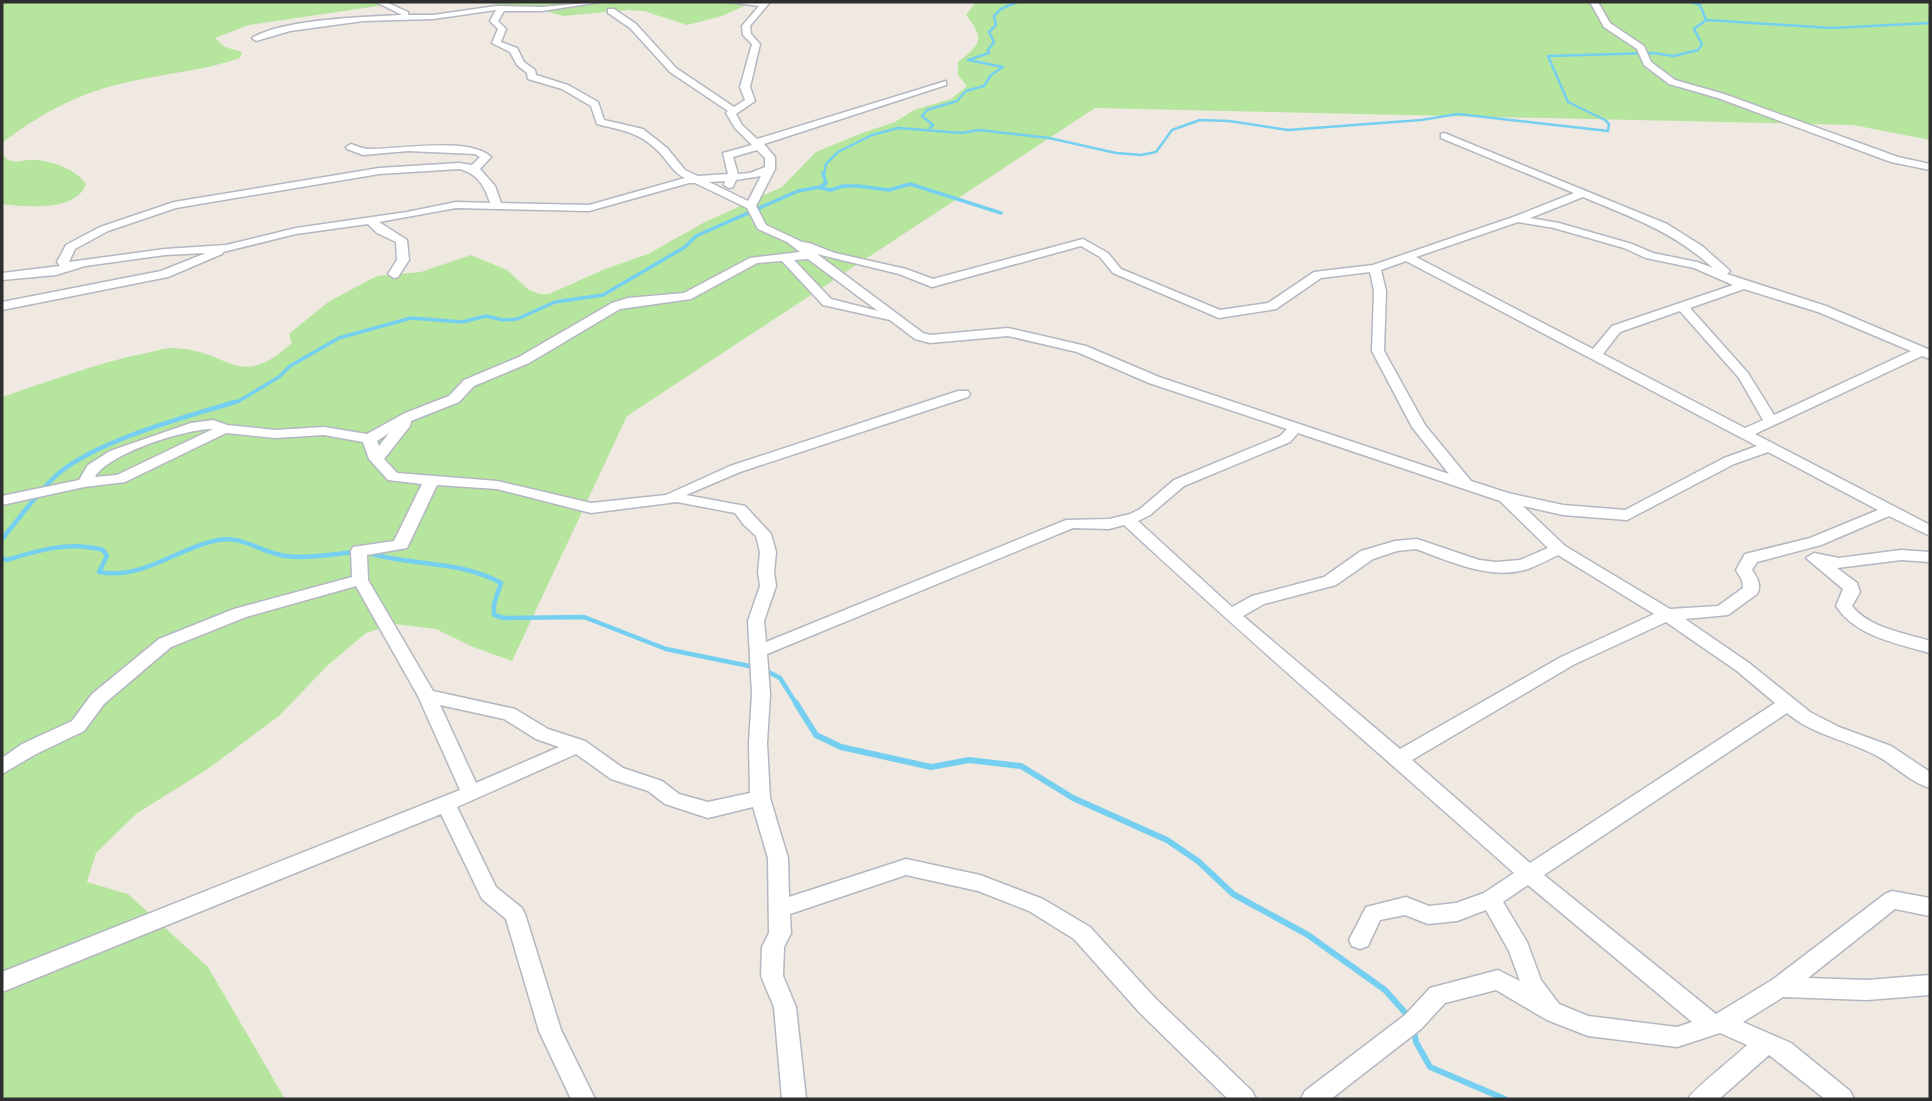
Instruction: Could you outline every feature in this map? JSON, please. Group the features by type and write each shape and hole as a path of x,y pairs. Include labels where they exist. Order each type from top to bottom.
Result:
{"street":[{"path":"380,2 407,16"},
{"path":"256,38 332,22 433,16 501,8 536,10 596,2"},
{"path":"734,2 766,3"},
{"path":"1594,2 1606,25 1640,48 1647,63 1672,82 1721,96 1895,160 1930,167"},
{"path":"751,206 770,169 770,157 731,113 750,101 746,87 756,44 747,35 746,26 766,3"},
{"path":"501,8 494,21 502,29 496,43 514,50 520,63 532,72 531,76 551,80 595,104 600,122 640,131 670,157 676,169 751,206 762,227 822,253 902,271 932,283 1083,242 1102,253 1117,271 1219,314 1272,306 1318,275 1375,268 1518,219 1584,193"},
{"path":"611,11 633,26 673,70 734,111"},
{"path":"725,192 732,178 727,155 943,83"},
{"path":"1444,135 1673,232 1711,258 1739,283"},
{"path":"351,147 363,152 408,148 477,151 486,157 474,169"},
{"path":"68,268 63,262 70,247 104,229 174,205 379,171 459,166 474,169 489,186 497,206"},
{"path":"2,306 164,274 226,248 296,230 370,221 456,205 589,208 694,179 752,176 770,169"},
{"path":"1518,219 1584,232 1629,246 1650,256 1681,260 1739,283 1822,309 1926,353"},
{"path":"370,221 381,231 401,240 403,260 394,274"},
{"path":"791,240 924,338 1008,332 1081,349 1154,380 1296,428 1504,497 1563,510 1626,515 1729,461 1771,446"},
{"path":"2,277 164,252 226,248"},
{"path":"84,483 93,468 138,443 191,427 214,424 224,429 275,434 324,431 369,439 410,416 454,399 469,383 524,360 616,306 628,302 687,296 707,287 743,264 809,255"},
{"path":"1405,256 1930,531"},
{"path":"785,257 827,302 895,319"},
{"path":"1375,268 1380,290 1378,351 1419,427 1429,436 1454,472 1469,485"},
{"path":"1595,356 1616,329 1683,307 1739,283"},
{"path":"1683,307 1722,347 1760,397 1770,422"},
{"path":"1746,433 1926,353"},
{"path":"661,500 735,469 964,394"},
{"path":"376,459 410,416"},
{"path":"759,651 1071,523 1109,524 1145,512 1178,483 1285,439 1296,428"},
{"path":"2,500 84,483 120,479 224,429"},
{"path":"369,439 376,459 393,477 497,485 591,508 677,498 734,506 763,534 768,552 768,586 755,621 759,651 761,798 778,858 780,933 773,947 772,976 785,1007 794,1099"},
{"path":"431,481 418,511 406,527 401,545 359,551 360,580 427,696 471,792"},
{"path":"1504,497 1559,549 1667,615 1743,667 1815,723 1884,751 1930,781"},
{"path":"1400,758 1567,661 1667,615 1715,613 1729,607 1751,590 1750,580 1744,570 1748,561 1815,542 1890,510"},
{"path":"1127,519 1231,615 1400,758 1530,875 1717,1024 1783,1050 1842,1099"},
{"path":"1231,615 1258,600 1330,581 1367,555 1395,546 1417,544 1477,565 1496,567 1523,565 1559,549"},
{"path":"1783,551 1839,563 1901,555 1930,557"},
{"path":"1814,558 1851,587 1852,592 1844,606 1852,617 1930,647"},
{"path":"2,768 29,749 78,726 98,699 165,643 240,613 360,580"},
{"path":"427,696 509,714 542,734 578,746 618,774 634,776 655,786 672,799 684,803 708,810 761,798"},
{"path":"1360,940 1373,913 1406,906 1429,915 1457,912 1491,899 1788,703"},
{"path":"2,982 446,804 578,746"},
{"path":"446,804 489,893 515,914 550,1031 583,1099"},
{"path":"779,909 906,867 980,883 1036,905 1082,933 1147,1005 1244,1099"},
{"path":"1491,899 1519,949 1532,985 1555,1013"},
{"path":"1313,1099 1413,1022 1437,995 1498,980 1555,1013 1588,1026 1677,1037 1717,1024 1780,987 1884,905 1892,901 1930,907"},
{"path":"1780,987 1867,990 1930,985"},
{"path":"1700,1099 1723,1084 1765,1042"}],"green space":[{"path":"2,2 405,2 249,25 215,38 225,47 242,52 240,58 214,66 115,85 80,97 48,112 2,143"},
{"path":"485,2 753,2 722,16 687,25 644,11 563,16 529,6 511,7"},
{"path":"976,2 1930,2 1930,140 1853,125 1095,108 627,416 512,661 473,647 436,629 395,624 366,633 327,666 280,715 209,768 136,814 96,853 87,882 128,894 208,967 285,1099 2,1099 2,397 106,363 174,348 193,350 234,365 259,365 292,343 289,334 328,302 377,276 421,272 471,255 507,270 529,290 549,294 605,269 648,254 705,222 782,187 816,152 895,122 914,110 951,99 967,86 958,75 958,62 978,41 976,30 966,15"},
{"path":"2,153 5,158 13,161 38,160 58,165 77,175 86,184 81,193 72,199 50,206 2,204"}],"waterway":[{"path":"930,128 933,125 922,116 927,110 957,101 966,91 984,86 991,75 1003,67 968,60 989,53 988,50 994,42 989,32 996,25 994,16 1001,9 1017,2"},
{"path":"1691,2 1700,5 1706,20"},
{"path":"824,175 826,164 838,152 872,135 898,128 962,133 979,130 1049,138 1116,153 1141,155 1156,152 1172,130 1200,120 1229,121 1288,130 1421,120 1458,114 1608,131 1609,124 1605,120 1568,102 1548,56 1653,53 1674,56 1698,50 1702,44 1694,29 1706,20"},
{"path":"1706,20 1831,28 1930,23"},
{"path":"229,404 239,401 279,377 290,366 339,338 411,318 462,322 486,316 503,320 517,319 555,302 603,295 685,247 696,236 798,191 820,187 826,183 823,173"},
{"path":"821,188 831,190 843,186 858,186 889,190 910,184 1001,213"},
{"path":"2,539 44,488 76,461 143,431 235,402"},
{"path":"2,558 7,560 54,548 90,547 103,550 107,556 99,572 115,573 145,568 203,544 227,539 295,557 356,552"},
{"path":"368,553 469,570 501,583 494,604 494,615 504,618 584,617 666,649 754,667"},
{"path":"765,670 780,678 797,705"},
{"path":"796,703 816,735 841,747 931,767 969,760 1021,766 1073,798 1167,840 1198,861 1233,894 1308,935 1385,990 1409,1017"},
{"path":"1414,1031 1416,1042 1430,1067 1505,1099"}]}
